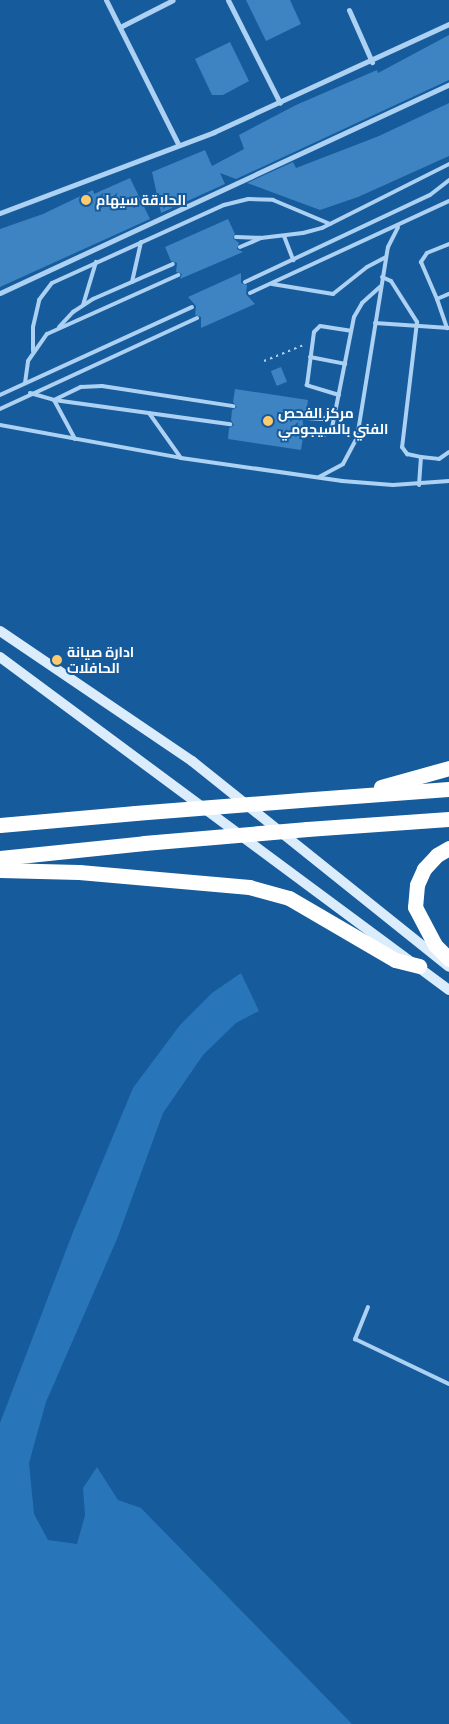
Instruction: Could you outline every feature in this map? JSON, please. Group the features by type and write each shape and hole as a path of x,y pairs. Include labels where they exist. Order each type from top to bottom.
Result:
{"highway":[{"path":"343,797 449,768"},
{"path":"0,825 134,812 449,789"},
{"path":"0,858 144,843 449,819"},
{"path":"449,848 437,855 424,869 417,885 415,907 435,945 449,959"},
{"path":"0,870 214,883 269,892 289,898 395,960 419,966"}],"main road":[{"path":"0,631 192,761 449,967"},
{"path":"0,657 449,990"}],"street":[{"path":"106,0 178,144"},
{"path":"120,27 173,0"},
{"path":"228,0 280,103"},
{"path":"349,10 372,62"},
{"path":"0,213 280,103 372,62 449,24"},
{"path":"0,293 449,85"}],"lane":[{"path":"236,237 261,238 304,234 330,224 449,164"},
{"path":"245,282 430,195 449,180"},
{"path":"25,384 33,350 33,327 42,293 52,282 224,205 248,199 285,203 330,224"},
{"path":"250,293 398,227 449,201"},
{"path":"317,477 343,464 354,448 382,277 386,257 398,227"},
{"path":"284,236 293,260"},
{"path":"240,247 261,238"},
{"path":"132,282 141,242"},
{"path":"375,323 448,328 422,266 422,259 449,244"},
{"path":"270,284 334,294 367,267 386,257"},
{"path":"83,305 96,262"},
{"path":"58,329 83,305 173,264"},
{"path":"33,350 47,334 178,275"},
{"path":"382,277 390,281 414,315 417,326 402,447 407,454 439,459 449,452"},
{"path":"303,434 318,436 328,432 336,412 352,331 362,303 381,287"},
{"path":"437,299 449,294"},
{"path":"0,395 192,307"},
{"path":"0,409 30,393 197,318"},
{"path":"339,395 307,385 312,343 316,330 320,326 352,331"},
{"path":"310,358 345,364"},
{"path":"51,372 56,381"},
{"path":"54,400 72,390 102,386 233,406"},
{"path":"30,393 54,400 230,424"},
{"path":"54,400 75,439"},
{"path":"306,418 323,419 336,412"},
{"path":"150,413 181,458"},
{"path":"0,425 181,458 368,484 419,485 449,481"},
{"path":"419,485 421,457"},
{"path":"368,1307 355,1338 449,1384"}],"path":[{"path":"264,361 298,345 312,343"}],"shaded area":[{"path":"241,973 259,1011 236,1023 203,1055 163,1113 117,1239 46,1402 29,1463 34,1514 48,1540 77,1544 85,1515 83,1488 97,1467 118,1500 141,1508 352,1724 0,1724 0,1423 73,1232 133,1088 180,1025 212,993"}],"building":[{"path":"246,0 290,0 301,24 266,41"},
{"path":"449,35 449,80 236,179 220,173 225,184 161,213 152,172 205,150 212,166 244,149 239,135 296,105 377,70 378,73"},
{"path":"230,42 249,81 223,95 212,95 195,59"},
{"path":"449,103 449,156 358,197 320,210 247,183 293,162 296,168 379,136"},
{"path":"130,178 150,219 0,287 0,229 43,214 93,190 94,194"},
{"path":"228,219 235,234 233,238 239,243 237,249 243,252 180,279 182,274 176,272 177,263 171,261 165,247"},
{"path":"241,273 241,283 247,285 246,294 255,304 201,328 201,317 195,315 196,306 188,297"},
{"name":"مركز الفحص الفني بالسيجومي","path":"281,367 287,382 277,386 271,371"},
{"name":"مركز الفحص الفني بالسيجومي","path":"235,389 308,400 306,414 302,417 304,429 299,432 303,437 301,450 228,439 229,428 234,425 231,420 232,410 237,407 233,402"}],"place":[{"name":"الحلاقة سيهام","path":"86,200"},
{"name":"مركز الفحص الفني بالسيجومي","path":"268,421"},
{"name":"ادارة صيانة الحافلات","path":"57,660"}]}
